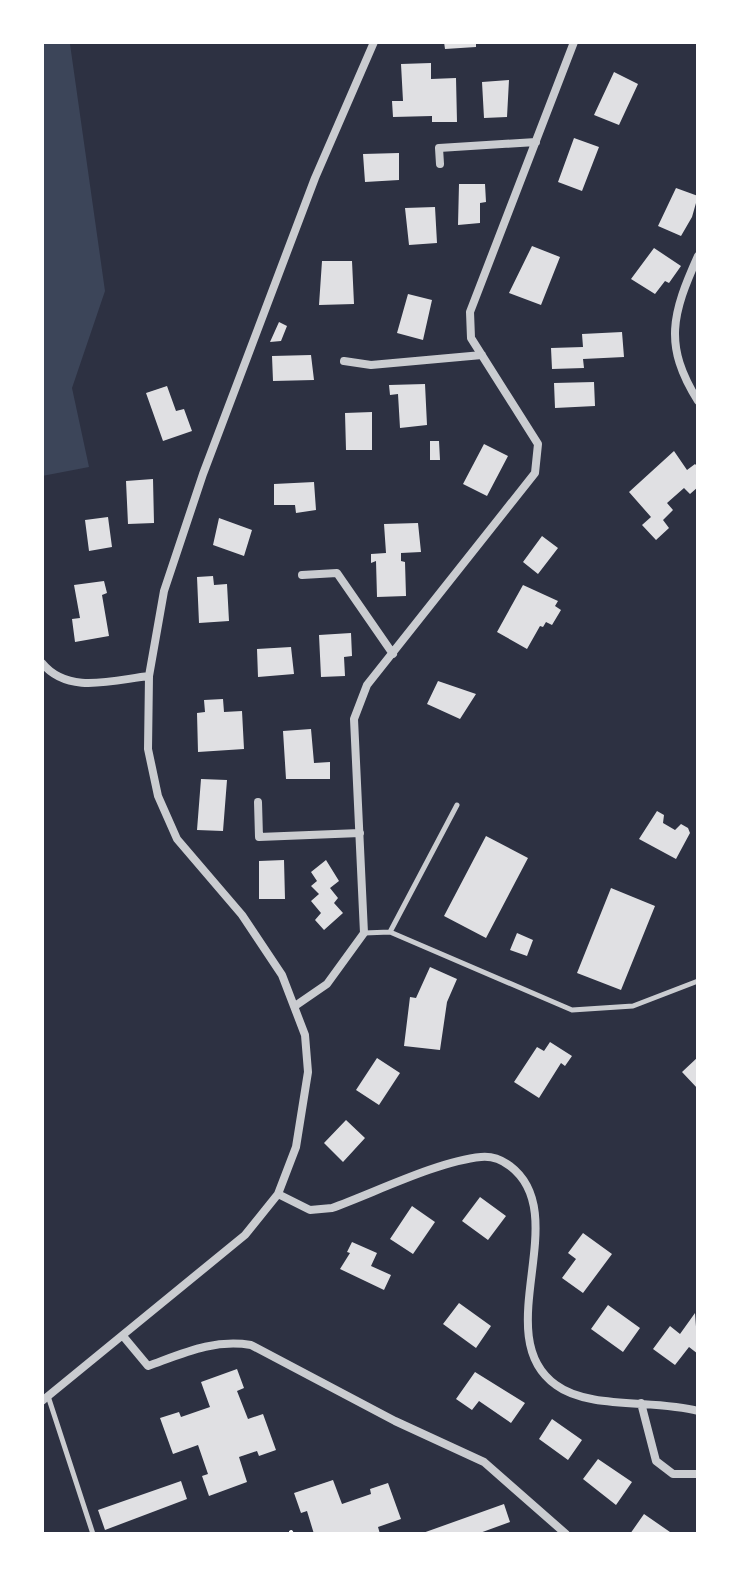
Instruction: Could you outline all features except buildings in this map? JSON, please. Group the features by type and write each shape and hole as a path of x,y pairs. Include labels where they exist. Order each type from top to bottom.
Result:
{"street":[{"path":"45,1399 245,1235 278,1194 296,1147 308,1072 305,1035 282,975 250,927 177,839 164,811 148,749 149,676 164,591 203,474 315,178 374,42"},
{"path":"295,1006 327,984 364,933 354,719 367,685 535,473 538,444 471,338 470,312 574,42"},
{"path":"440,164 439,148 536,142"},
{"path":"698,256 679,297 673,335 681,374 698,401"},
{"path":"344,361 371,365 482,355"},
{"path":"302,575 337,573 393,654"},
{"path":"42,663 51,674 73,684 149,676"},
{"path":"258,802 259,837 360,833"},
{"path":"278,1194 310,1210 332,1208 457,1162 484,1157 504,1162 531,1187 534,1219 528,1329 530,1349 539,1368 553,1384 572,1395 698,1411"},
{"path":"123,1336 148,1366 199,1347 226,1341 251,1345 395,1421 484,1462 566,1534"},
{"path":"641,1403 656,1461 673,1474 698,1474"}],"lane":[{"path":"390,932 457,805"},
{"path":"364,933 390,932 572,1010 633,1006 698,981"},
{"path":"45,1399 93,1534"}],"shaded area":[{"path":"42,44 70,44 105,291 72,388 89,467 42,476"}]}
